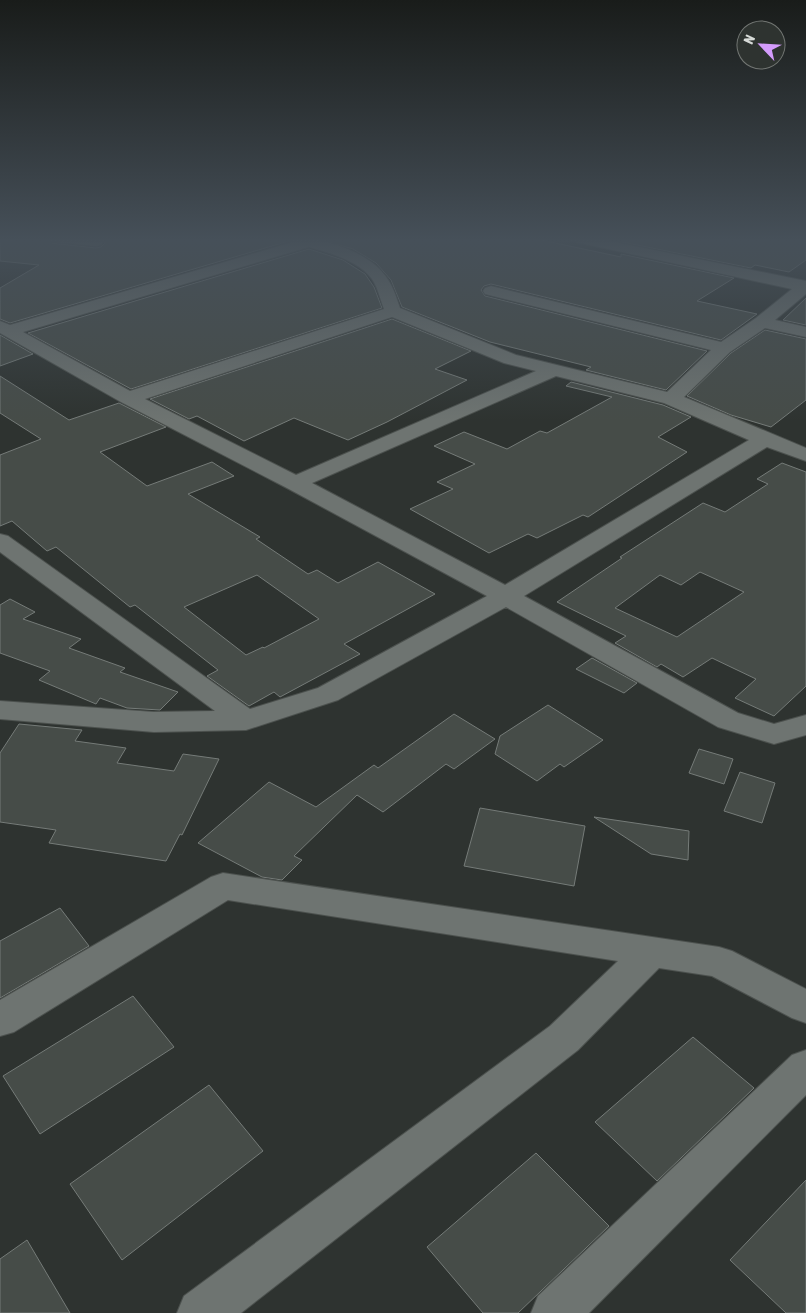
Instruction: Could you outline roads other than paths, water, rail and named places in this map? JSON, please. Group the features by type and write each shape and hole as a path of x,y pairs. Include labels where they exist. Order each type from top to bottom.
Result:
{"street":[{"path":"4,329 104,299"},
{"path":"389,299 393,311"},
{"path":"525,299 724,348"},
{"path":"671,399 724,348 762,322 789,299"},
{"path":"128,398 393,311 510,359 671,399 806,455"},
{"path":"762,322 806,332"},
{"path":"4,329 128,398 295,482 506,596 728,720 774,734 806,725"},
{"path":"295,482 554,370"},
{"path":"0,710 154,722 246,720 328,694 506,596 765,439"},
{"path":"0,541 246,720"},
{"path":"0,1020 222,886 719,962 806,1007"},
{"path":"201,1313 564,1038 652,951"},
{"path":"555,1313 806,1068"}]}
